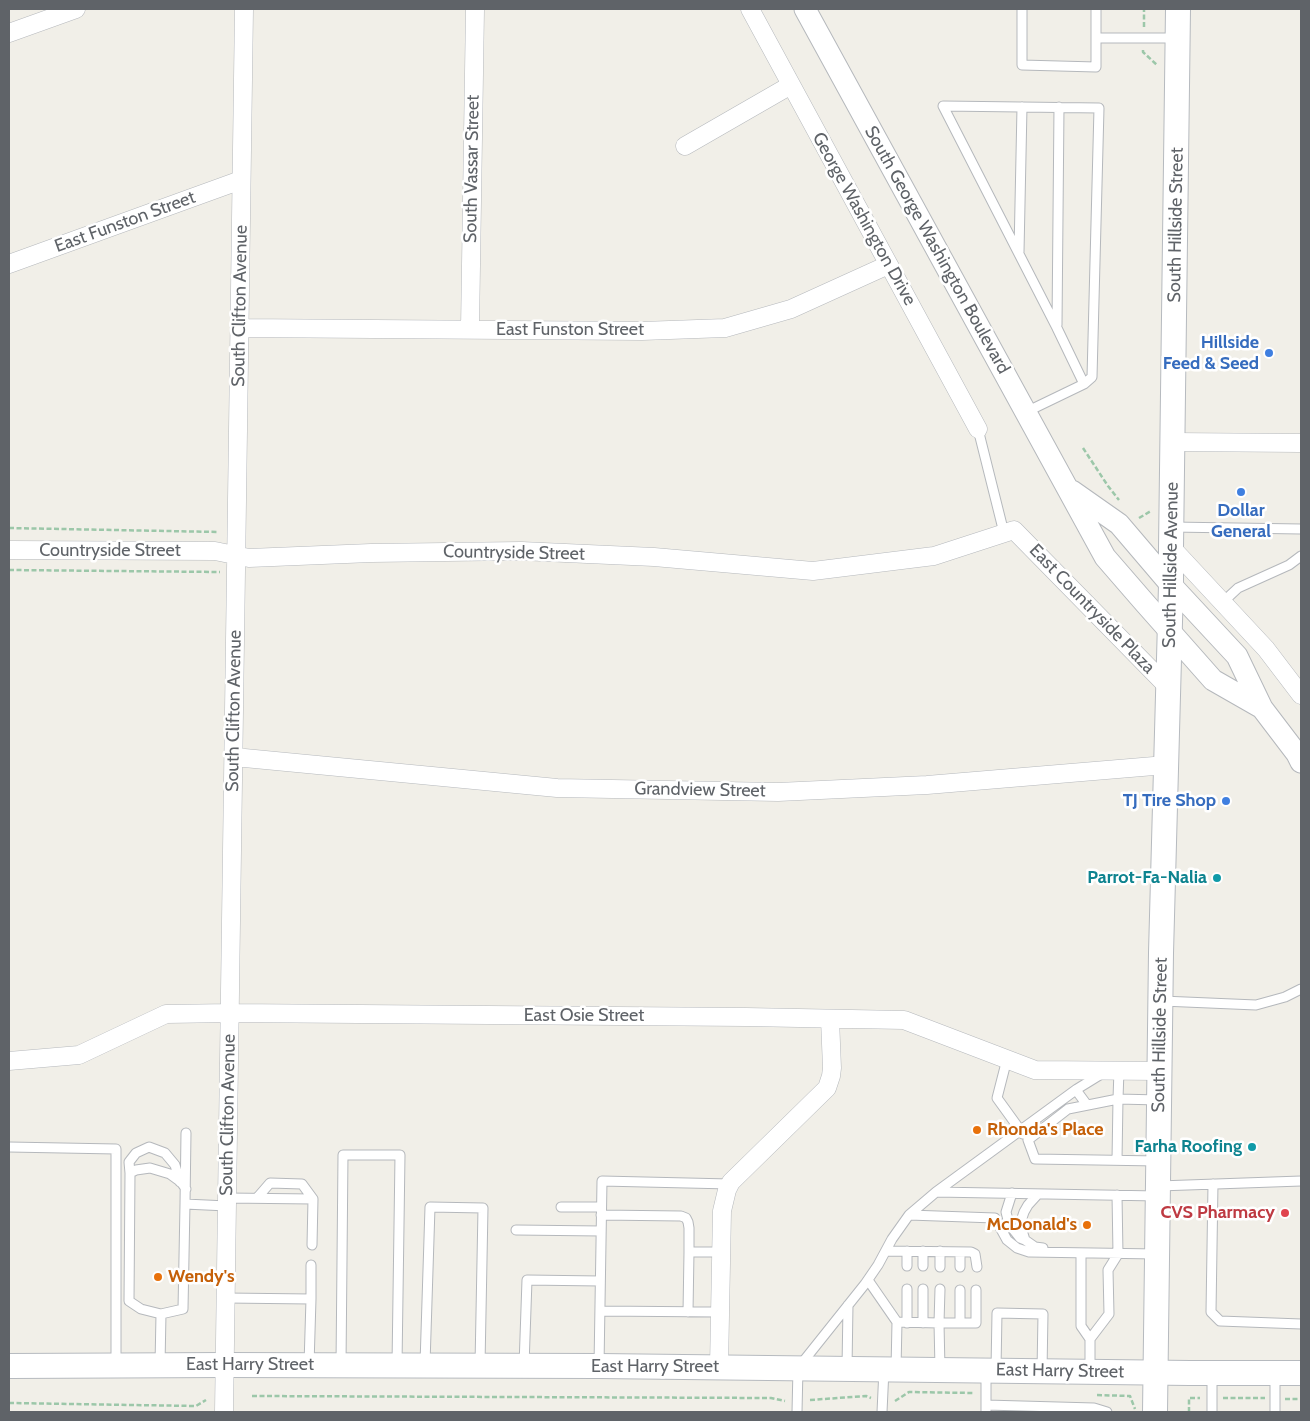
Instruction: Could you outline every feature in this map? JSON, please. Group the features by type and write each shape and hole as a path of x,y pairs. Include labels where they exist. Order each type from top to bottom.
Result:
{"main road":[{"name":"South Hillside Street","path":"1172,442 1178,9"},
{"name":"South Hillside Avenue","path":"1169,688 1172,585 1172,442"},
{"name":"South Hillside Street","path":"1155,1412 1161,1001 1169,688"},
{"name":"East Harry Street","path":"9,1366 397,1365 847,1368 940,1370 990,1378 1042,1371 1301,1373"}],"street":[{"path":"9,33 76,9"},
{"name":"South Clifton Avenue","path":"224,1412 244,9"},
{"name":"South Vassar Street","path":"470,329 475,9"},
{"name":"George Washington Drive","path":"750,9 978,429"},
{"name":"South George Washington Boulevard","path":"805,9 1105,557 1213,680 1262,708"},
{"path":"685,146 791,85"},
{"name":"East Funston Street","path":"9,264 241,180"},
{"name":"East Funston Street","path":"240,328 642,331 725,328 792,309 888,265"},
{"path":"1172,442 1301,443"},
{"name":"South George Washington Boulevard","path":"1069,490 1119,524 1237,656 1262,708 1301,762"},
{"name":"Countryside Street","path":"9,550 215,551 248,558 371,553 521,551 654,557 813,571 934,556 1009,532"},
{"name":"East Countryside Plaza","path":"1009,532 1169,688"},
{"path":"1171,537 1223,602 1266,648 1301,695"},
{"name":"Grandview Street","path":"234,757 557,788 778,792 927,785 1166,765"},
{"name":"East Osie Street","path":"9,1061 79,1055 166,1014 746,1017 904,1020 1035,1070 1160,1071"},
{"path":"719,1367 723,1206 727,1190 731,1182 827,1088 832,1068 830,1019"}],"lane":[{"path":"1022,9 1022,65 1096,67 1096,9"},
{"path":"1096,38 1178,38"},
{"path":"1026,412 1084,384 1092,377 1099,108 943,106 1084,384"},
{"path":"1019,254 1022,107"},
{"path":"1057,328 1059,107"},
{"path":"978,429 1009,532"},
{"path":"1171,537 1301,529"},
{"path":"1223,602 1238,588 1289,565 1301,556"},
{"path":"1161,1001 1256,1005 1285,997 1301,989"},
{"path":"1008,1059 997,1098 1028,1140 1035,1159 1159,1161"},
{"path":"797,1408 798,1368 868,1280 892,1239 909,1215 936,1192 1076,1090 1113,1070 1118,1099 1117,1160"},
{"path":"1076,1090 1087,1105"},
{"path":"1028,1140 1068,1109 1118,1099 1160,1100"},
{"path":"183,1186 174,1165 165,1152 149,1147 136,1153 129,1162 129,1301 141,1309 161,1314 183,1309 186,1204 183,1186 186,1133"},
{"path":"9,1148 116,1149 116,1366"},
{"path":"341,1365 343,1155 400,1155 397,1365"},
{"path":"130,1173 150,1168 170,1174 183,1186"},
{"path":"599,1366 602,1181 730,1184"},
{"path":"936,1192 1117,1195 1213,1184 1301,1181"},
{"path":"257,1198 270,1183 302,1184 313,1199 312,1245"},
{"path":"1213,1184 1211,1312 1220,1321 1301,1324"},
{"path":"1012,1193 1006,1212 1009,1224 1020,1238 1035,1247 1069,1253"},
{"path":"1025,1240 1020,1224 1028,1205 1038,1194"},
{"path":"1090,1338 1109,1314 1108,1270 1118,1254 1117,1195"},
{"path":"186,1204 257,1198 313,1199"},
{"path":"425,1366 430,1207 483,1208 480,1366"},
{"path":"561,1207 681,1216 686,1218 689,1228 688,1312"},
{"path":"909,1215 995,1218 1007,1240 1017,1248 1029,1252 1157,1254"},
{"path":"516,1230 601,1231"},
{"path":"886,1250 971,1252 975,1254 977,1267"},
{"path":"907,1251 907,1266"},
{"path":"923,1251 923,1266"},
{"path":"940,1251 940,1267"},
{"path":"689,1252 722,1252"},
{"path":"960,1252 960,1267"},
{"path":"1080,1253 1081,1326 1090,1338 1090,1372"},
{"path":"310,1365 311,1265"},
{"path":"524,1366 527,1280 600,1281"},
{"path":"868,1280 896,1322 882,1412"},
{"path":"906,1322 907,1289"},
{"path":"923,1289 923,1323"},
{"path":"940,1289 940,1370"},
{"path":"960,1290 960,1323"},
{"path":"896,1322 976,1324 976,1290"},
{"path":"226,1298 311,1299"},
{"path":"847,1368 848,1305"},
{"path":"600,1311 720,1312"},
{"path":"1042,1371 1044,1314 997,1313 986,1409 1094,1408 1106,1412"},
{"path":"160,1365 161,1314"},
{"path":"1212,1373 1212,1412"},
{"path":"1275,1373 1275,1412"}],"path":[{"path":"1144,9 1143,52 1162,69"},
{"path":"1083,448 1108,486 1124,506"},
{"path":"1134,520 1153,510"},
{"path":"9,528 219,532"},
{"path":"9,570 222,572"},
{"path":"252,1396 771,1398 797,1408 812,1399 866,1396 890,1404 909,1392 990,1378"},
{"path":"1092,1395 1130,1396 1136,1412"},
{"path":"1189,1412 1189,1398 1301,1399"},
{"path":"9,1403 196,1406 206,1400"}],"place":[{"name":"Hillside Feed & Seed","path":"1269,353"},
{"name":"Dollar General","path":"1241,492"},
{"name":"TJ Tire Shop","path":"1226,801"},
{"name":"Parrot-Fa-Nalia","path":"1217,878"},
{"name":"Rhonda's Place","path":"977,1130"},
{"name":"Farha Roofing","path":"1252,1147"},
{"name":"CVS Pharmacy","path":"1285,1213"},
{"name":"McDonald's","path":"1087,1225"},
{"name":"Wendy's","path":"158,1277"}]}
